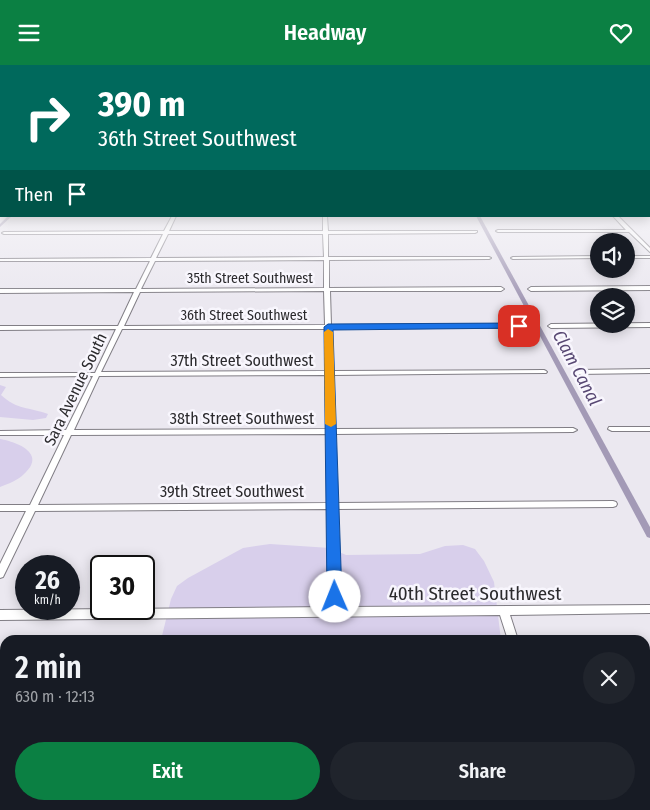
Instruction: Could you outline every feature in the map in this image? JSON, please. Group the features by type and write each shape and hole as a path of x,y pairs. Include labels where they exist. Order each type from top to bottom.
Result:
{"street":[{"name":"Sara Avenue South","path":"0,574 168,230"},
{"path":"4,233 475,231"},
{"path":"498,231 629,231 650,251"},
{"path":"326,232 335,612"},
{"path":"0,260 490,257"},
{"path":"513,258 590,257"},
{"path":"635,257 650,257"},
{"path":"531,289 650,288"},
{"name":"35th Street Southwest","path":"0,291 501,289"},
{"path":"551,326 650,325"},
{"name":"36th Street Southwest","path":"0,329 519,326"},
{"path":"577,372 650,371"},
{"name":"37th Street Southwest","path":"0,375 544,372"},
{"name":"38th Street Southwest","path":"0,433 573,429"},
{"path":"612,429 650,429"},
{"name":"39th Street Southwest","path":"0,508 613,504"},
{"name":"40th Street Southwest","path":"0,615 650,609"},
{"path":"504,610 511,635"}],"shaded area":[{"path":"0,385 6,387 1,395 7,400 18,406 48,414 46,418 33,420 0,417"},
{"path":"0,439 22,446 31,455 32,461 30,467 22,476 0,487"},
{"path":"270,544 330,548 346,555 420,554 445,546 463,545 475,549 484,561 494,582 500,635 162,635 171,599 177,586 243,548"}],"waterway":[{"name":"Clam Canal","path":"485,230 650,535"}],"slow traffic":[{"path":"328,332 331,424"}],"route":[{"path":"335,597 328,327 519,326"}]}
